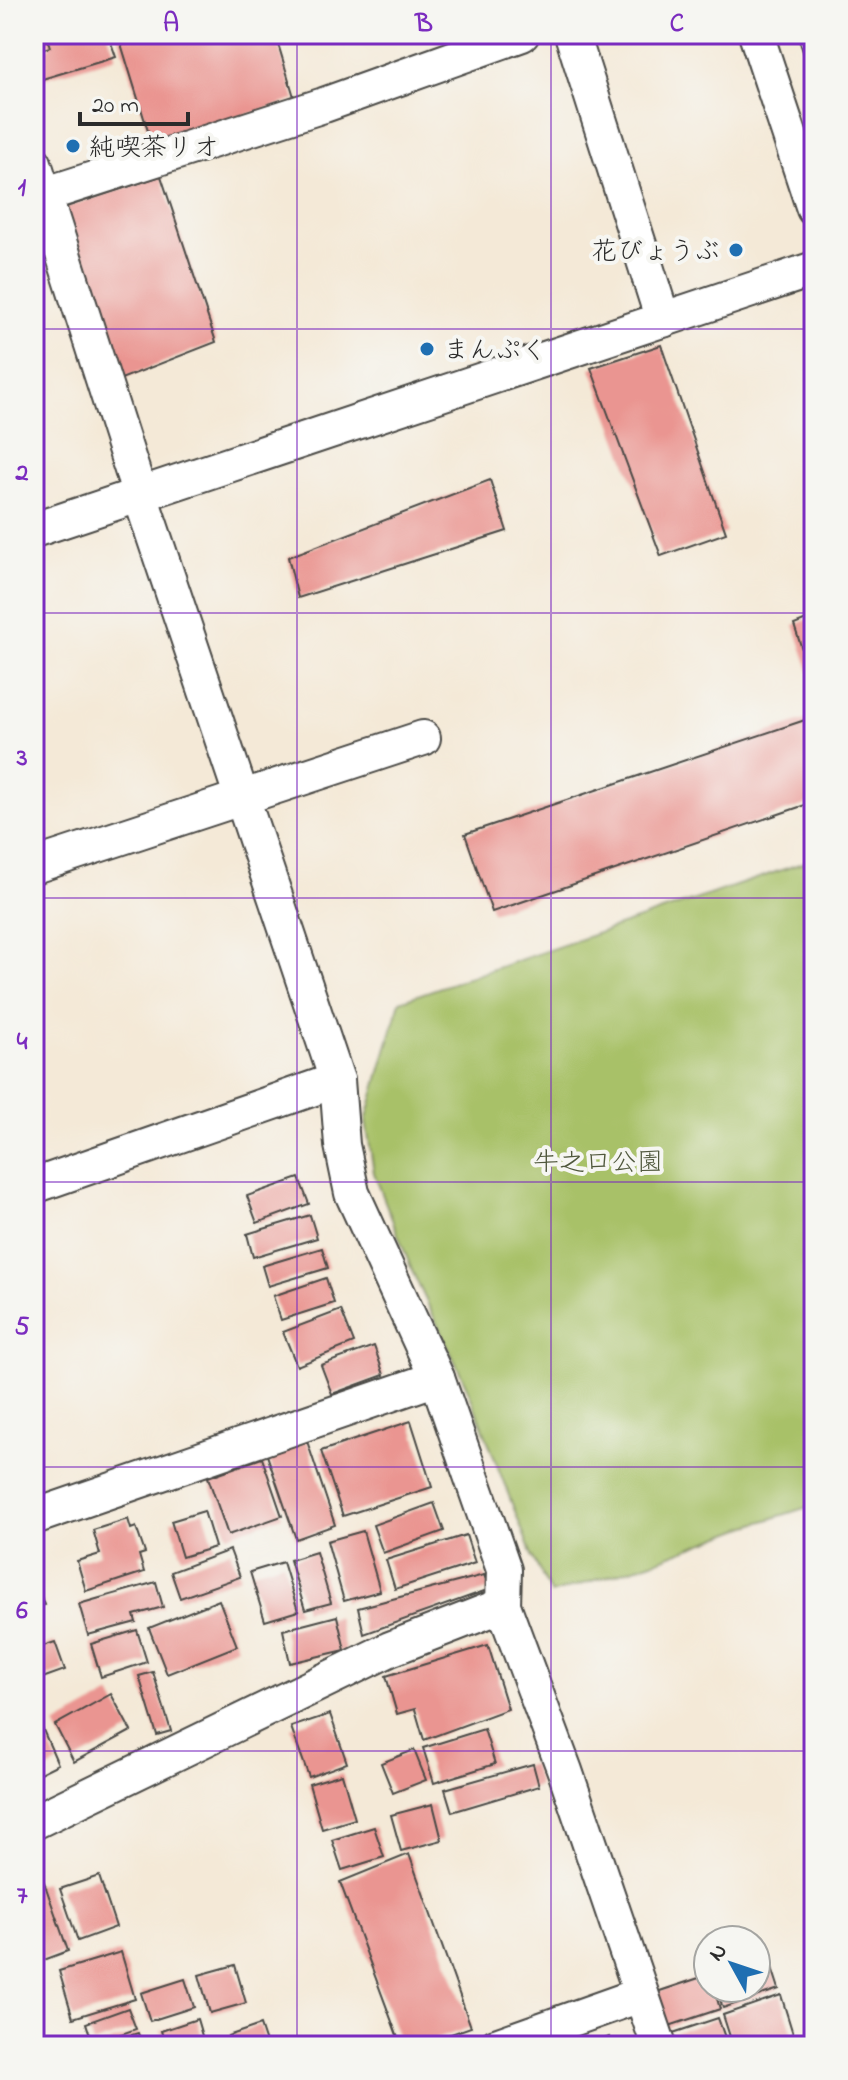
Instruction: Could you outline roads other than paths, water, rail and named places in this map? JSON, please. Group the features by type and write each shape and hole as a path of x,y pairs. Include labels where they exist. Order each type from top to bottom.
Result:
{"street":[{"path":"522,34 324,105 37,185 337,1080 342,1145 352,1193 437,1378 504,1570 503,1605 565,1771 659,2046"},
{"path":"572,34 663,320"},
{"path":"756,34 814,209"},
{"path":"34,530 814,269"},
{"path":"34,866 423,738"},
{"path":"34,1186 337,1080"},
{"path":"34,1517 437,1378"},
{"path":"34,1822 390,1649 503,1605"},
{"path":"496,2046 640,1995"}],"railway":[{"path":"801,34 814,73"}],"place":[{"name":"純喫茶リオ","path":"73,146"},
{"name":"花びょうぶ","path":"736,250"},
{"name":"まんぷく","path":"427,349"}],"park label":[{"name":"牛之口公園","path":"598,1161"}]}
